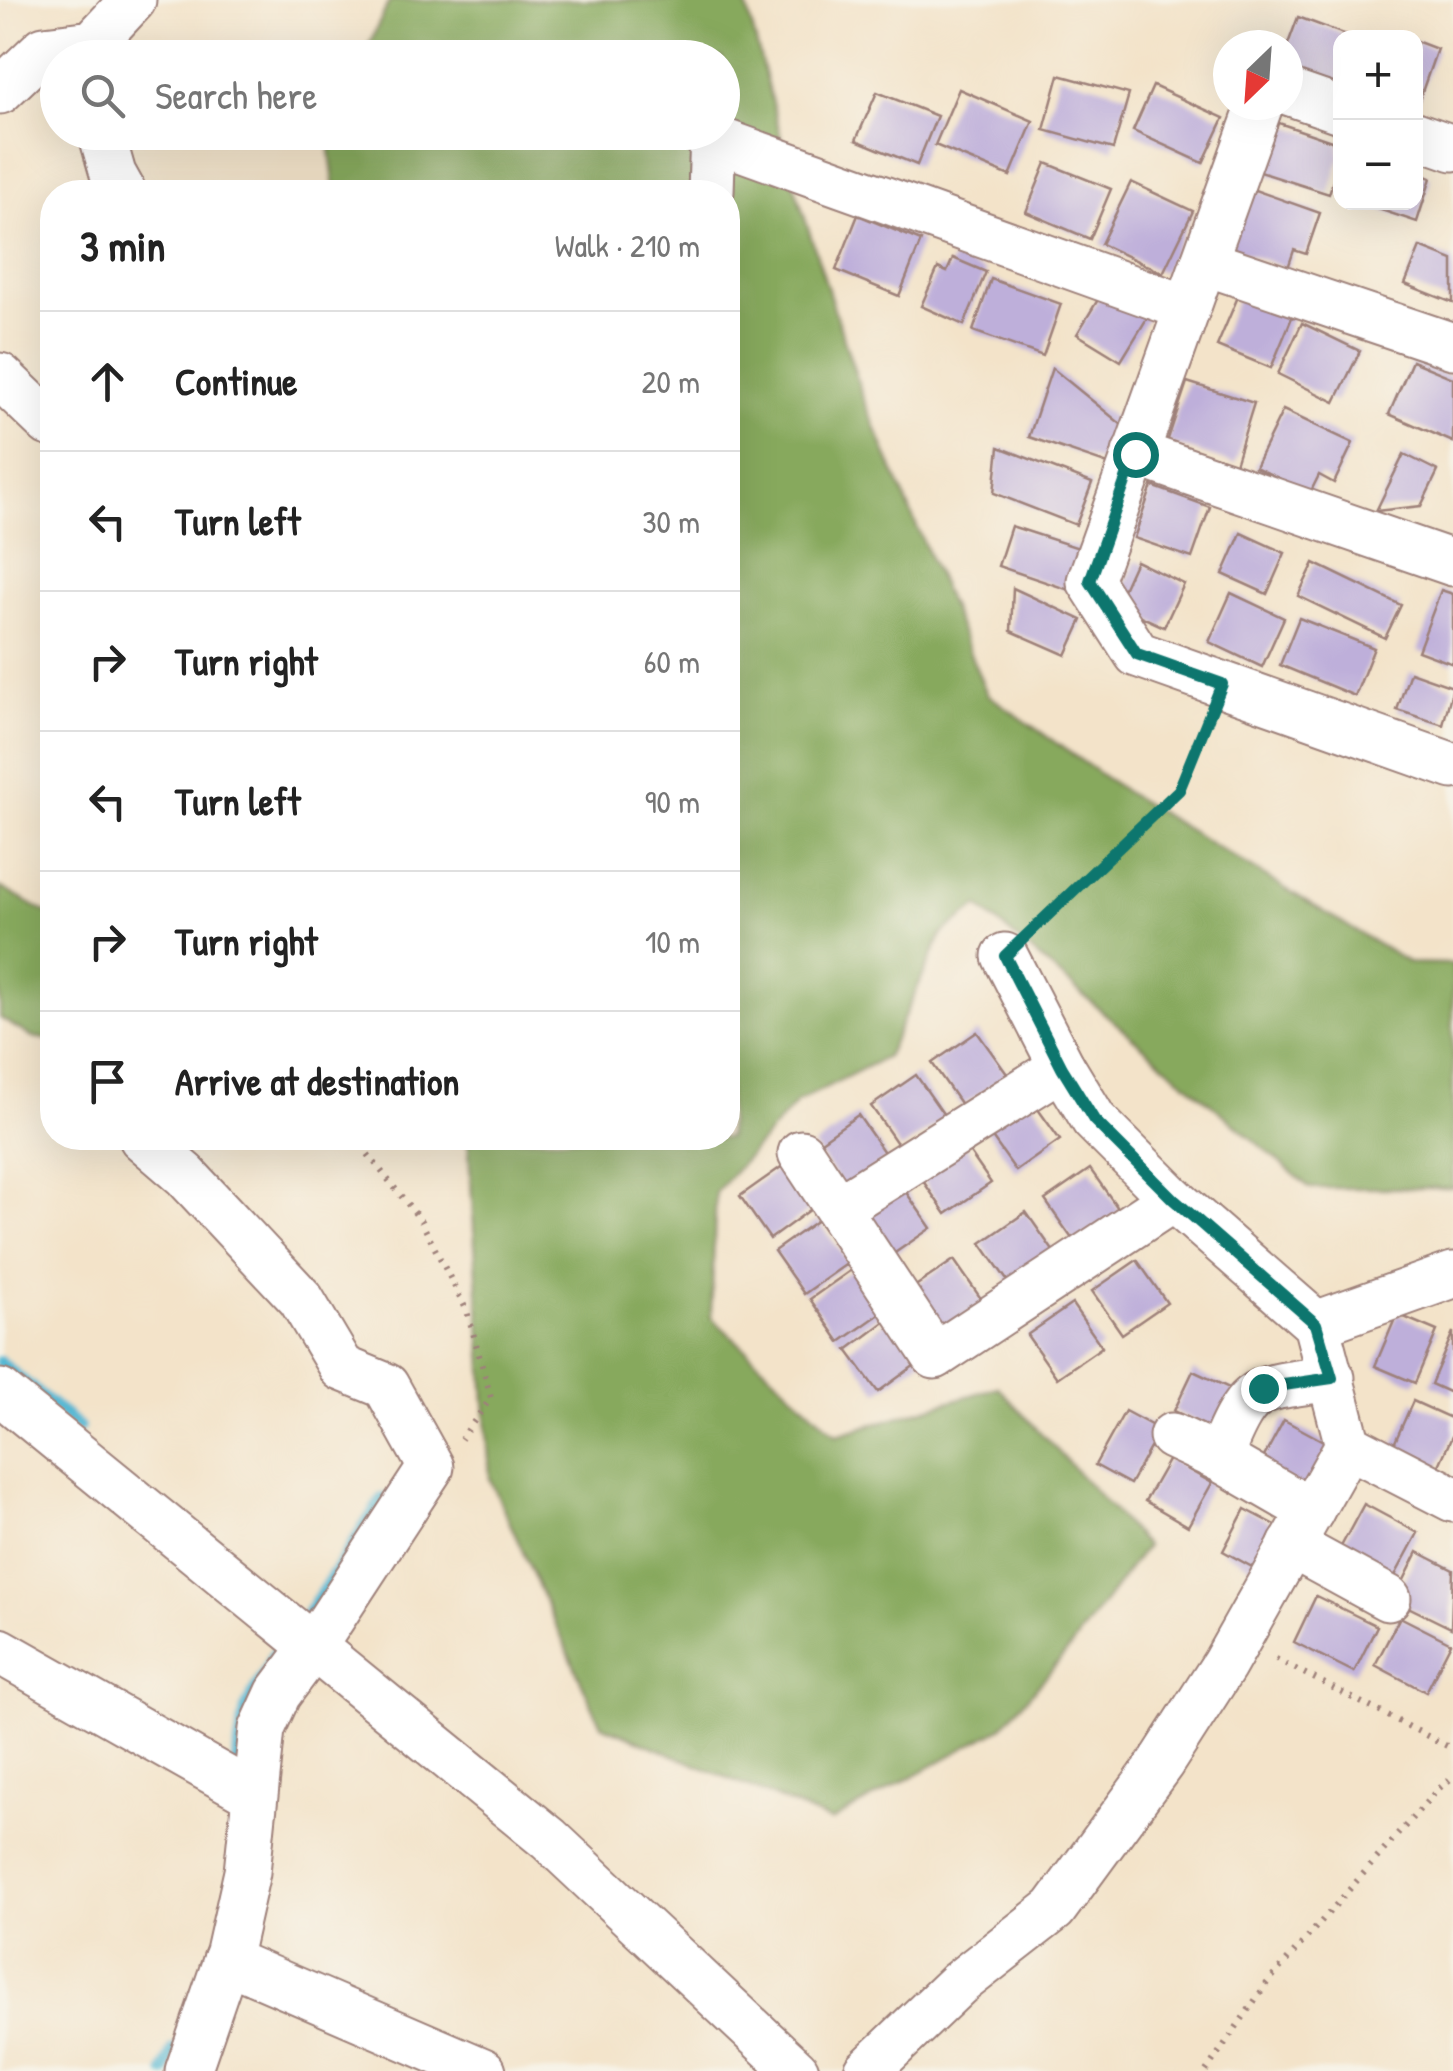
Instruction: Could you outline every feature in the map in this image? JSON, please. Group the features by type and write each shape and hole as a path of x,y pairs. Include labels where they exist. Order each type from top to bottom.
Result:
{"street":[{"path":"101,40 133,0"},
{"path":"0,91 40,53"},
{"path":"1303,97 1333,108"},
{"path":"1255,120 1090,581 1137,654 1453,766"},
{"path":"1423,138 1453,148"},
{"path":"740,145 1188,308"},
{"path":"107,150 117,180"},
{"path":"711,180 712,150"},
{"path":"1204,262 1453,346"},
{"path":"0,376 40,414"},
{"path":"1135,454 1453,564"},
{"path":"868,2071 958,1984 1054,1908 1162,1763 1238,1640 1348,1445 1316,1324 1173,1199 1094,1120 1062,1068 1005,956"},
{"path":"838,1208 1062,1068"},
{"path":"156,1150 185,1176 300,1299 342,1368 386,1386 431,1467 278,1694 239,1786 246,1872 226,1960 188,2071"},
{"path":"801,1154 935,1356 1173,1199"},
{"path":"1316,1324 1453,1275"},
{"path":"1218,1458 1239,1408 1263,1388 1332,1378"},
{"path":"0,1392 549,1839 796,2071"},
{"path":"1172,1436 1218,1458 1388,1598"},
{"path":"1348,1445 1453,1500"},
{"path":"0,1651 239,1786"},
{"path":"226,1960 483,2071"}],"path":[{"path":"1005,956 1179,790 1222,684"},
{"path":"365,1150 421,1220 467,1311 491,1398 452,1452 431,1467"},
{"path":"1238,1640 1453,1749"},
{"path":"1206,2071 1267,1983 1436,1790 1453,1778"}],"green space":[{"path":"390,0 745,0 791,175 863,398 987,694 1127,793 1409,963 1453,964 1453,1188 1310,1188 978,906 942,934 886,1057 797,1102 716,1192 711,1317 837,1435 998,1387 1146,1546 1067,1652 1001,1728 831,1821 601,1725 490,1479 469,1150 740,1150 740,180 334,180 330,150 740,150 740,40 371,40"},
{"path":"0,887 40,909 40,1038 0,1018"}],"building":[{"path":"1298,17 1333,30 1333,90 1303,79 1303,30 1293,30"},
{"path":"1423,44 1437,49 1423,89"},
{"path":"1059,75 1129,94 1113,149 1044,130"},
{"path":"1153,86 1213,113 1213,120 1223,120 1203,163 1133,131"},
{"path":"959,89 1033,121 1010,176 935,145"},
{"path":"877,92 937,116 917,165 856,140"},
{"path":"1273,121 1333,142 1329,194 1257,171"},
{"path":"1046,163 1111,189 1090,239 1026,212"},
{"path":"1423,175 1431,178 1423,203"},
{"path":"1131,182 1193,211 1163,273 1101,244"},
{"path":"1249,188 1320,213 1306,254 1294,250 1288,268 1229,248"},
{"path":"1381,210 1421,210 1417,222"},
{"path":"858,215 921,241 899,296 836,270"},
{"path":"1420,247 1453,260 1453,303 1405,284"},
{"path":"953,258 986,272 964,325 921,306 938,268 947,272"},
{"path":"991,279 1061,304 1043,356 973,331"},
{"path":"1105,288 1149,315 1121,361 1077,334"},
{"path":"1240,292 1293,315 1271,368 1217,346"},
{"path":"1302,323 1360,351 1335,402 1278,374"},
{"path":"1412,361 1453,378 1453,442 1389,414"},
{"path":"1052,368 1122,425 1108,464 1029,437"},
{"path":"1187,382 1254,403 1235,464 1167,442"},
{"path":"1283,410 1353,443 1334,483 1319,475 1310,493 1255,467"},
{"path":"999,447 1092,483 1076,525 994,493"},
{"path":"1404,454 1438,471 1421,506 1376,511"},
{"path":"1152,486 1210,507 1192,558 1134,538"},
{"path":"1011,526 1082,549 1069,590 998,566"},
{"path":"1241,533 1285,553 1267,594 1223,574"},
{"path":"1136,561 1184,584 1164,627 1116,605"},
{"path":"1314,563 1401,605 1385,638 1298,596"},
{"path":"1013,588 1082,620 1066,655 1011,631"},
{"path":"1441,590 1453,594 1453,664 1418,651"},
{"path":"1231,593 1284,618 1262,667 1209,642"},
{"path":"1299,618 1374,648 1355,696 1280,665"},
{"path":"1410,672 1453,687 1443,725 1397,710"},
{"path":"977,1032 1007,1074 962,1106 932,1063"},
{"path":"916,1075 946,1118 901,1149 871,1106"},
{"path":"1030,1098 1060,1140 1016,1171 986,1129"},
{"path":"858,1115 888,1158 844,1189 814,1146"},
{"path":"961,1140 991,1183 946,1214 916,1171"},
{"path":"784,1165 814,1207 770,1239 740,1196"},
{"path":"1090,1169 1120,1211 1075,1243 1045,1200"},
{"path":"901,1185 931,1228 886,1259 856,1217"},
{"path":"1026,1212 1056,1255 1011,1286 981,1243"},
{"path":"818,1220 848,1263 804,1294 774,1251"},
{"path":"954,1260 984,1303 938,1334 908,1291"},
{"path":"1137,1260 1167,1303 1122,1334 1092,1291"},
{"path":"854,1268 884,1311 840,1342 810,1299"},
{"path":"1072,1304 1102,1347 1057,1378 1027,1335"},
{"path":"1397,1314 1437,1331 1415,1383 1375,1366"},
{"path":"890,1318 922,1360 878,1392 847,1350"},
{"path":"1453,1332 1453,1394 1431,1384"},
{"path":"1193,1371 1240,1393 1221,1433 1174,1411"},
{"path":"1413,1401 1453,1419 1453,1434 1437,1470 1391,1451"},
{"path":"1125,1411 1160,1430 1130,1484 1095,1465"},
{"path":"1284,1420 1336,1448 1311,1494 1259,1466"},
{"path":"1169,1459 1212,1483 1188,1526 1145,1501"},
{"path":"1364,1504 1418,1533 1391,1583 1337,1554"},
{"path":"1245,1509 1287,1531 1265,1574 1223,1551"},
{"path":"1418,1552 1453,1570 1451,1628 1394,1600"},
{"path":"1316,1596 1377,1626 1354,1672 1294,1642"},
{"path":"1400,1617 1451,1643 1426,1692 1375,1665"}],"waterway":[{"path":"0,1362 79,1427"},
{"path":"307,1615 383,1498"},
{"path":"235,1773 246,1708 275,1653"},
{"path":"164,2071 173,2049"}],"route":[{"path":"1135,454 1090,581 1137,654 1222,684 1179,790 1005,956 1062,1068 1094,1120 1173,1199 1316,1324 1332,1378 1263,1388"}]}
